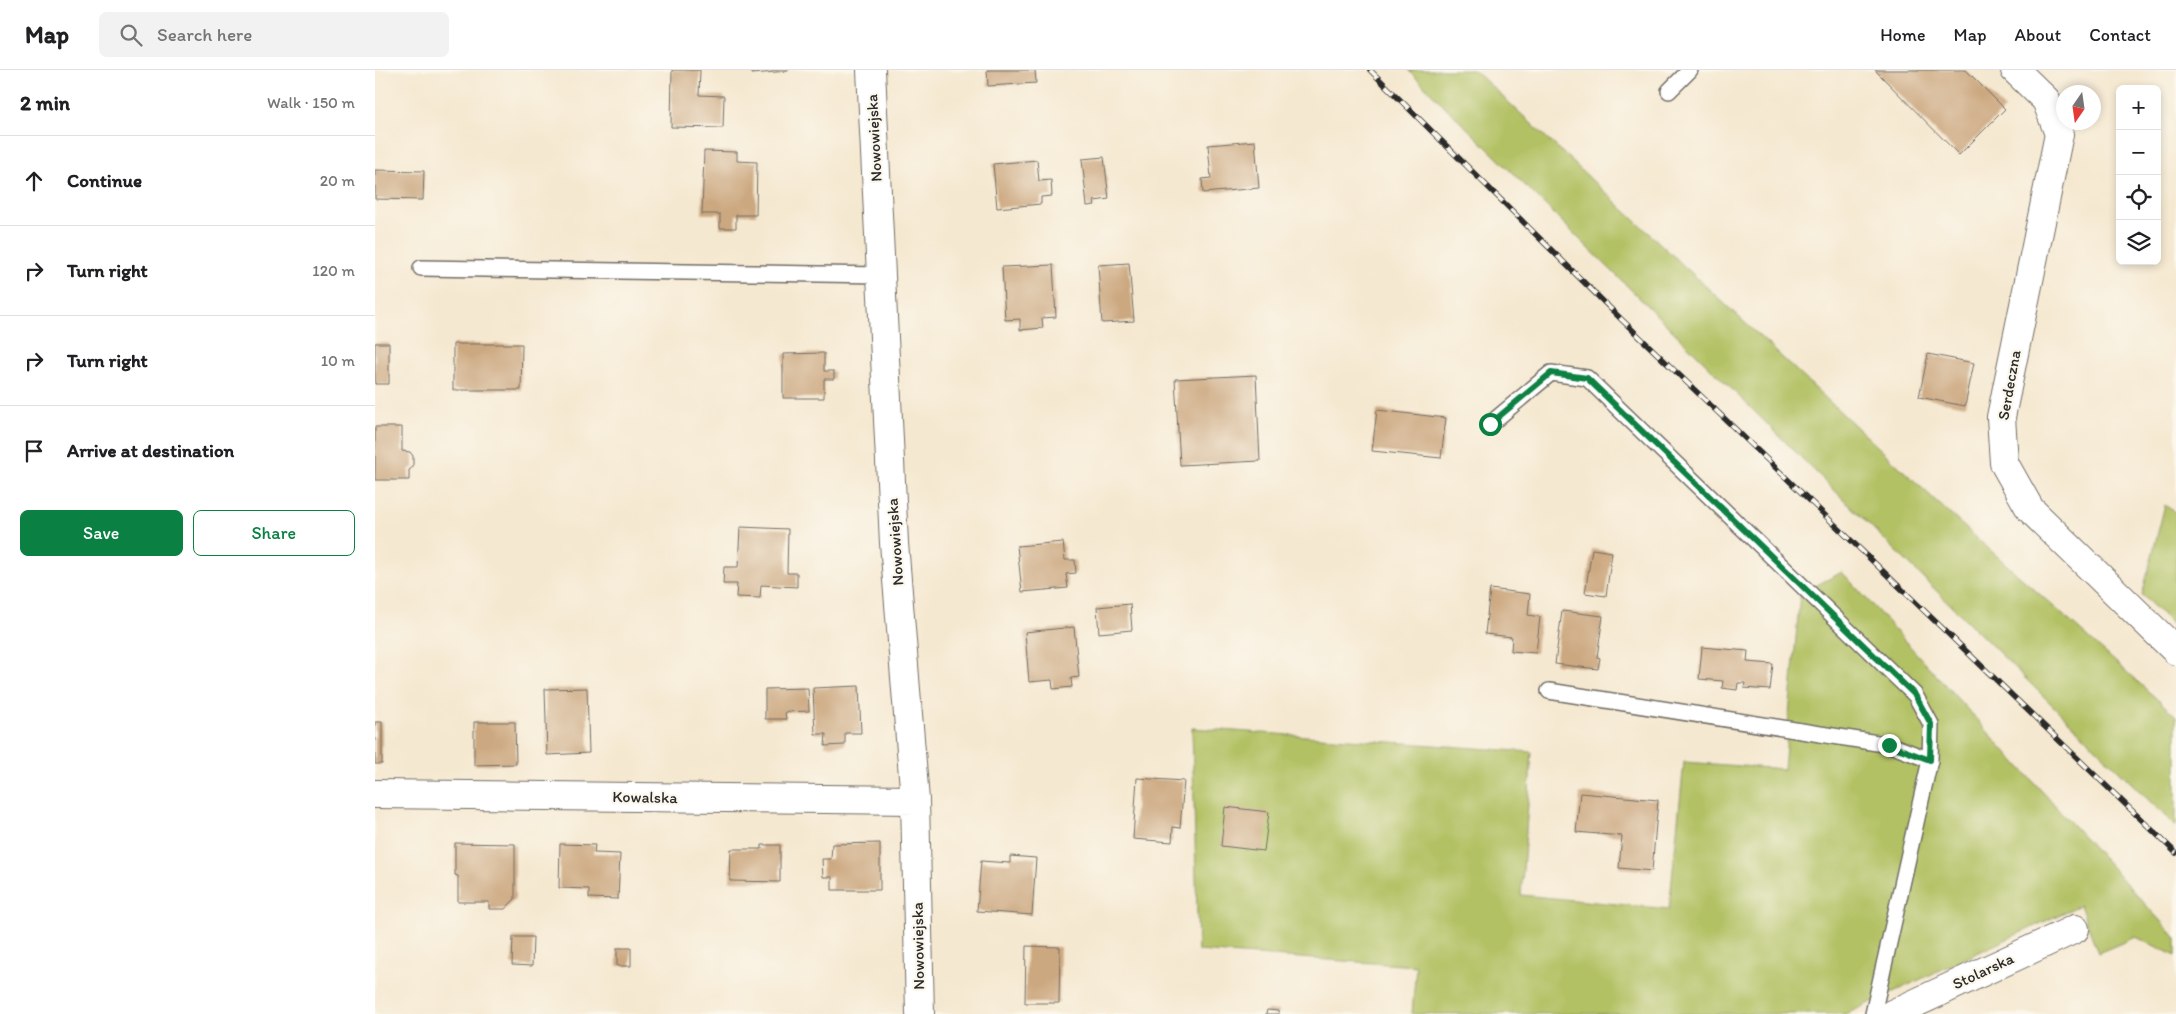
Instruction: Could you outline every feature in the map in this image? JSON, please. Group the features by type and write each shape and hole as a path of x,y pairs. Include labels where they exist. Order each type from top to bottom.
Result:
{"street":[{"name":"Nowowiejska","path":"871,70 894,543 915,800 920,1014"},
{"name":"Serdeczna","path":"2015,70 2046,100 2059,134 2001,417 2004,463 2029,509 2176,651"},
{"name":"Kowalska","path":"375,794 915,800"},
{"name":"Stolarska","path":"1892,1014 2075,928"}],"lane":[{"path":"1669,91 1691,70"},
{"path":"421,268 881,275"},
{"path":"1490,424 1551,373 1587,378 1915,695 1931,724 1930,760 1873,1014"},
{"path":"1549,691 1889,745 1930,760"}],"green space":[{"path":"1408,70 1474,70 1951,515 2176,716 2176,827"},
{"path":"2165,505 2176,513 2176,628 2142,595"},
{"path":"1842,572 2176,938 2176,956 2136,937 2098,953 2080,905 1846,1014 1412,1014 1416,966 1198,951 1192,728 1532,752 1521,895 1669,909 1684,762 1784,769 1800,594"}],"building":[{"path":"672,70 700,70 699,95 724,96 723,128 671,127"},
{"path":"752,70 788,70 788,71 752,74"},
{"path":"987,70 1035,70 1036,83 988,86"},
{"path":"1875,70 1966,70 2005,109 1959,155"},
{"path":"1255,141 1259,188 1203,193 1202,179 1211,178 1208,145"},
{"path":"704,151 737,152 737,161 757,162 756,215 736,215 736,228 720,228 720,214 702,214"},
{"path":"1104,157 1109,199 1094,201 1095,205 1087,206 1082,159"},
{"path":"1037,160 1039,181 1051,180 1052,196 1041,197 1041,204 997,208 993,164"},
{"path":"375,170 424,171 423,200 375,199"},
{"path":"1129,263 1134,321 1102,323 1098,265"},
{"path":"1053,265 1056,317 1042,318 1043,328 1020,330 1020,319 1005,320 1002,267"},
{"path":"375,343 389,343 389,384 375,384"},
{"path":"453,344 522,344 521,390 453,390"},
{"path":"824,353 824,371 834,371 834,379 824,379 824,398 783,398 783,354"},
{"path":"1928,354 1974,363 1965,406 1919,397"},
{"path":"1256,375 1260,461 1180,465 1175,379"},
{"path":"1377,410 1446,418 1441,458 1372,451"},
{"path":"375,427 402,427 402,451 410,452 413,456 413,467 409,470 409,480 375,480"},
{"path":"740,527 788,529 787,573 797,573 797,587 761,585 760,598 736,597 737,584 723,584 724,567 738,567"},
{"path":"1063,542 1065,560 1075,560 1076,573 1066,574 1068,588 1022,592 1017,546"},
{"path":"1592,549 1612,552 1606,596 1585,593"},
{"path":"1490,589 1530,594 1528,615 1540,617 1536,653 1511,651 1512,637 1485,634"},
{"path":"1130,604 1132,630 1099,633 1097,607"},
{"path":"1562,611 1603,616 1597,657 1600,658 1598,669 1555,664"},
{"path":"1074,627 1079,677 1071,678 1072,687 1053,689 1052,680 1029,682 1025,632"},
{"path":"1702,647 1748,651 1747,662 1773,664 1770,690 1744,688 1745,683 1738,683 1737,690 1722,688 1723,681 1699,679"},
{"path":"859,686 861,733 845,733 845,745 825,746 826,734 815,734 813,688"},
{"path":"587,688 589,753 547,755 545,689"},
{"path":"808,688 809,711 785,712 786,719 765,719 765,689"},
{"path":"375,722 382,722 382,764 375,764"},
{"path":"474,722 515,722 516,764 474,765"},
{"path":"1137,778 1184,781 1180,828 1173,827 1172,842 1133,839"},
{"path":"1580,793 1658,800 1652,871 1619,868 1622,836 1576,832"},
{"path":"1225,807 1269,812 1264,851 1221,846"},
{"path":"455,843 515,844 515,899 505,909 489,909 489,902 458,902 458,876 455,875"},
{"path":"880,843 880,890 832,890 832,877 823,877 822,859 831,859 832,844"},
{"path":"560,844 595,845 594,853 620,854 618,899 589,898 589,889 559,888"},
{"path":"762,845 780,845 780,882 730,881 731,849 762,849"},
{"path":"1010,856 1036,858 1032,915 977,911 981,861 1010,863"},
{"path":"513,937 533,937 532,966 512,965"},
{"path":"1026,946 1060,947 1059,1003 1025,1003"},
{"path":"617,948 631,948 631,966 617,966"},
{"path":"1267,1010 1279,1011 1279,1014 1266,1014"}],"railway":[{"path":"1370,70 1621,319 2176,853"}],"route":[{"path":"1490,424 1551,373 1587,378 1915,695 1931,724 1930,760 1889,745"}]}
